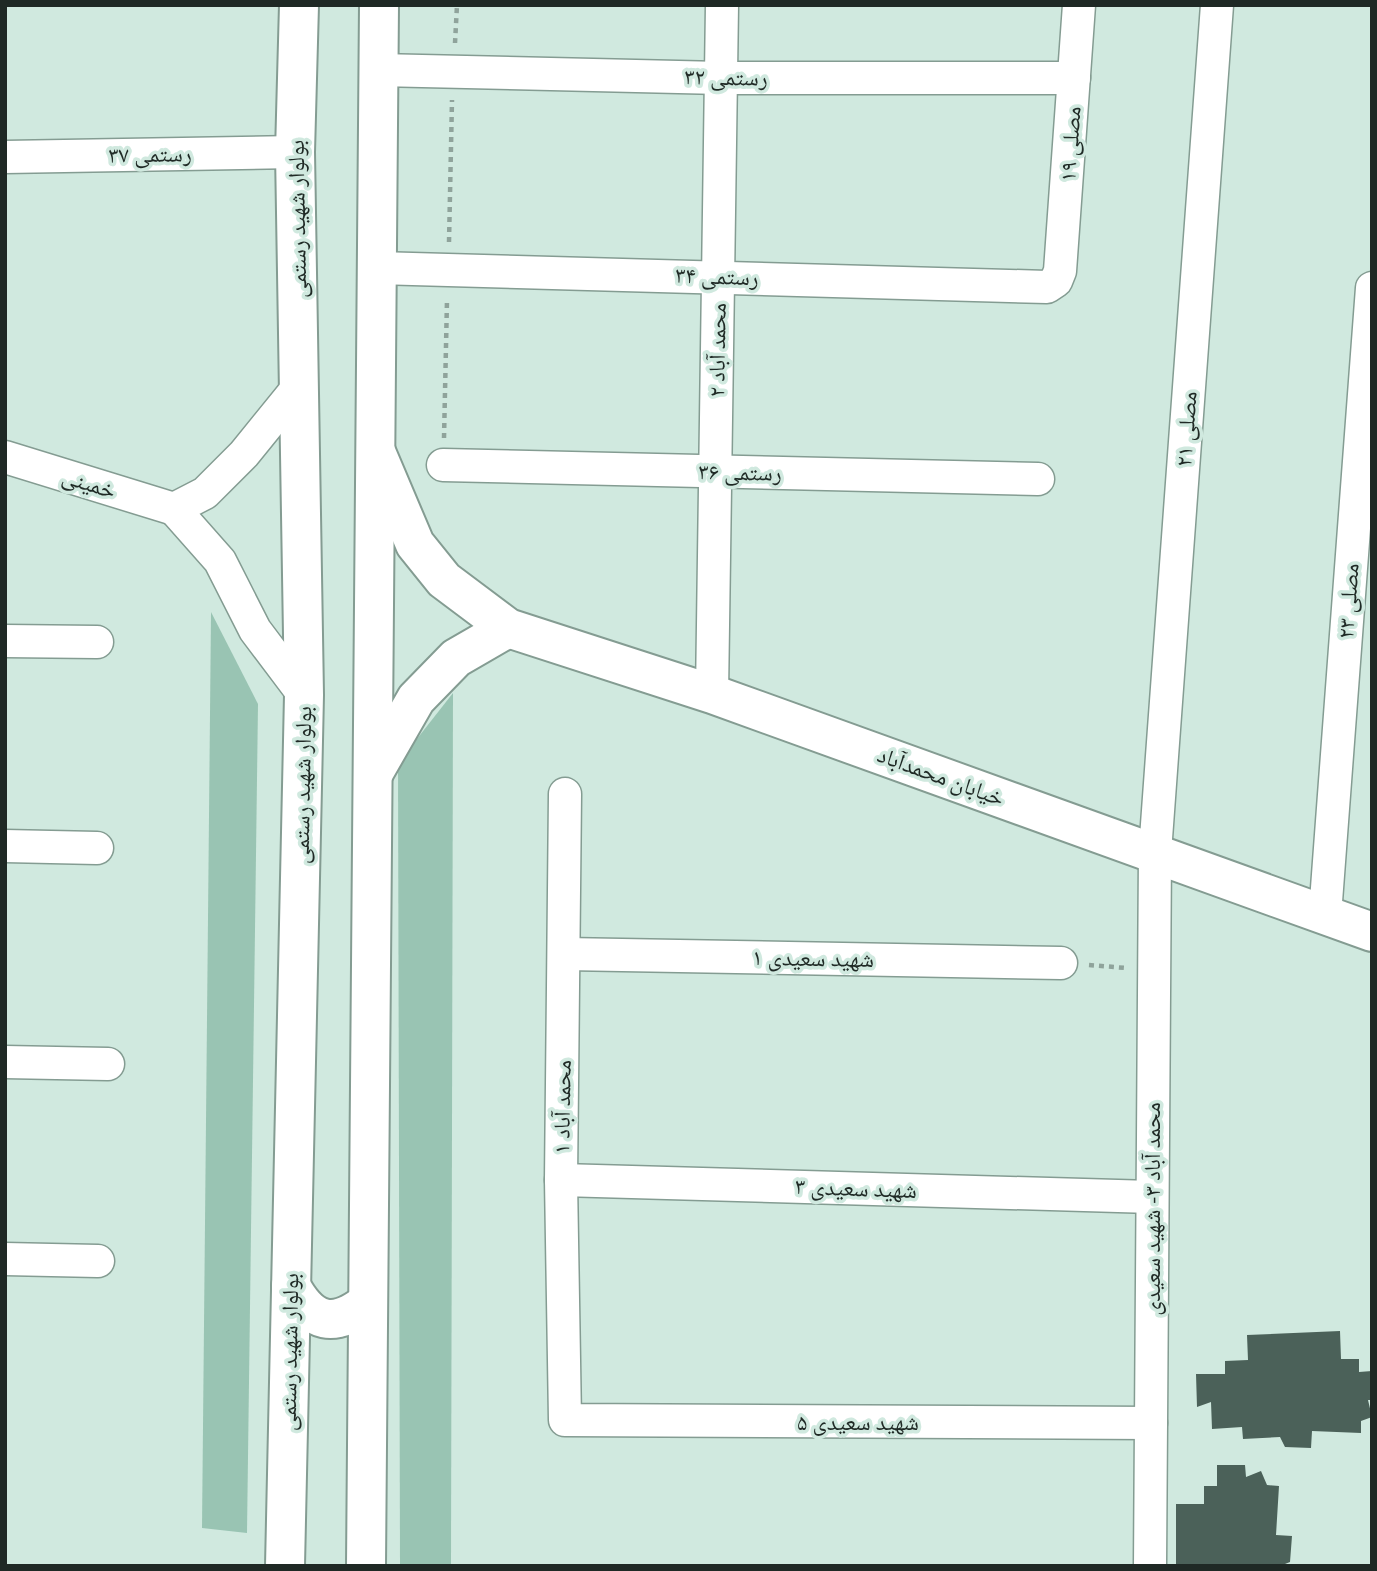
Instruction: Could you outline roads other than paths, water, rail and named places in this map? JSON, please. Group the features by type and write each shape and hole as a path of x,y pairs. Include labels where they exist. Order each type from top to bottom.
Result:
{"main road":[{"name":"بولوار شهید رستمی","path":"285,1566 304,695 295,152 299,5"},
{"path":"366,1566 379,5"},
{"name":"خیابان محمدآباد","path":"376,452 415,544 444,580 508,628 712,694 1372,932"},
{"path":"373,774 416,699 456,658 508,628"},
{"path":"290,1286 302,1308 324,1319 349,1317 368,1302"}],"street":[{"name":"محمد آباد ۲","path":"712,694 722,5"},
{"name":"مصلی ۱۹","path":"1056,281 1060,271 1079,5"},
{"name":"مصلی ۲۱","path":"1155,852 1217,5"},
{"name":"رستمی ۳۲","path":"378,70 721,78 1074,78"},
{"name":"رستمی ۳۷","path":"5,157 295,152"},
{"name":"رستمی ۳۴","path":"377,268 1047,287 1056,281"},
{"name":"مصلی ۲۳","path":"1325,915 1372,288"},
{"path":"300,385 244,454 205,493 174,509 219,561 255,630 304,695"},
{"name":"خمینی","path":"5,457 174,509"},
{"name":"رستمی ۳۶","path":"443,465 1038,479"},
{"path":"5,641 97,642"},
{"name":"محمد آباد ۱","path":"565,794 561,1180 565,1420"},
{"path":"5,846 97,848"},
{"name":"محمد آباد ۳- شهید سعیدی","path":"1150,1566 1155,852"},
{"name":"شهید سعیدی ۱","path":"565,954 1061,963"},
{"path":"5,1062 108,1064"},
{"name":"شهید سعیدی ۳","path":"561,1180 1152,1196"},
{"path":"5,1259 98,1261"},
{"name":"شهید سعیدی ۵","path":"565,1420 1151,1423"}]}
